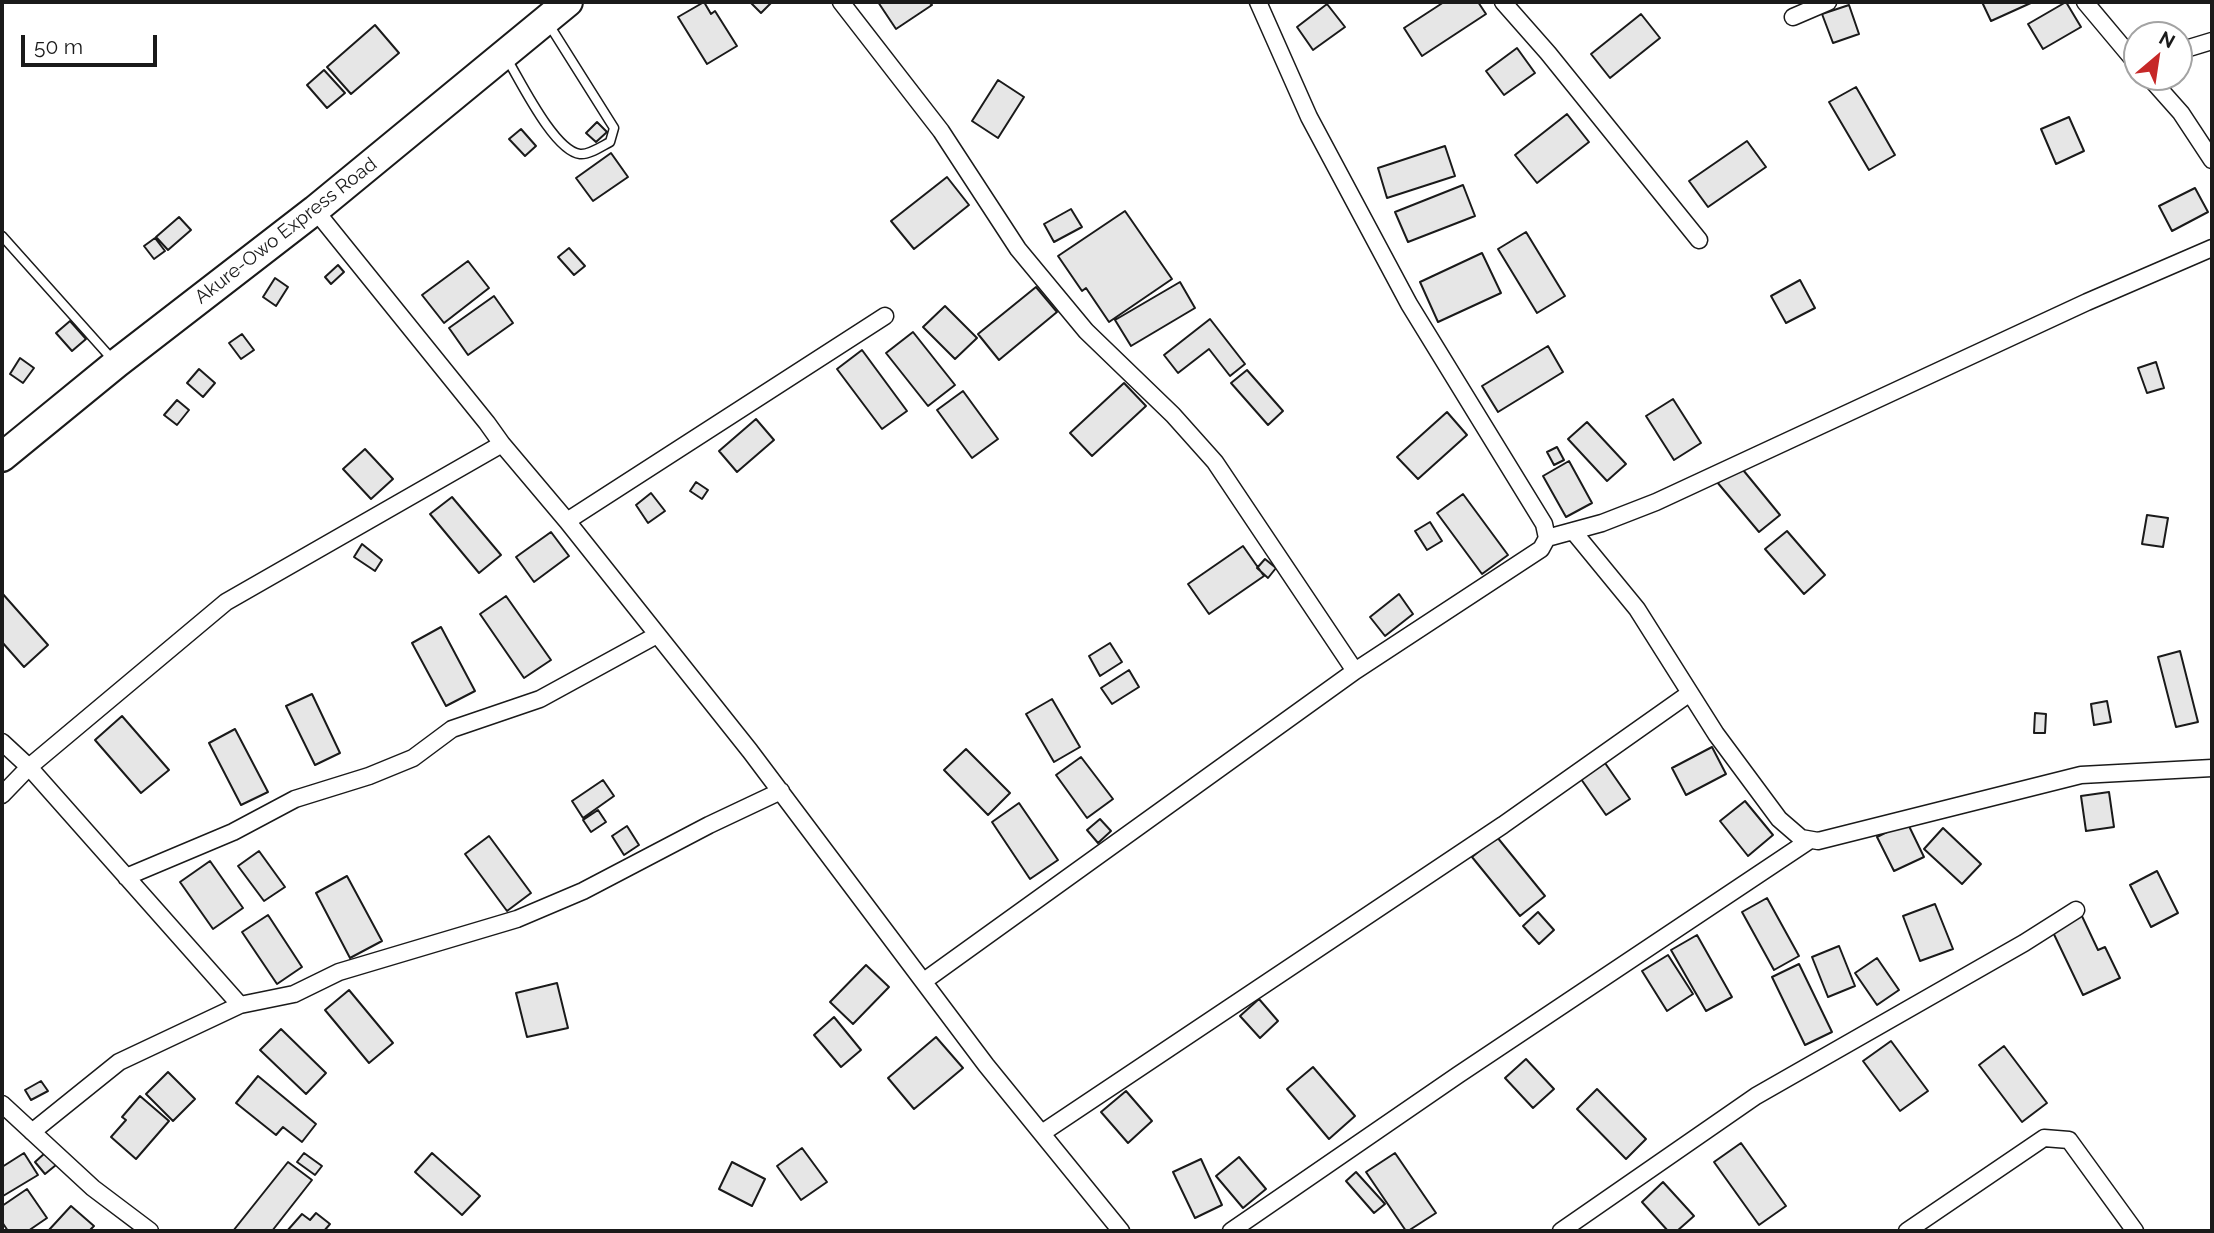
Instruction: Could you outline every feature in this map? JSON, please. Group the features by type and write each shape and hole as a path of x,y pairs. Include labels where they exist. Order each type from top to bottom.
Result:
{"highway":[{"name":"Akure-Owo Express Road","path":"2,457 117,363 315,210 568,2"}],"street":[{"path":"841,2 941,131 1018,250 1086,331 1173,415 1215,462 1355,671"},
{"path":"924,981 1355,671 1541,549 1547,538 1544,524 1390,269 1309,117 1258,2"},
{"path":"1503,2 1548,53 1699,240"},
{"path":"1793,17 1828,2"},
{"path":"2085,2 2123,47"},
{"path":"2193,47 2212,41"},
{"path":"2161,91 2181,113 2212,160"},
{"path":"315,210 502,444 568,521 781,791 986,1065 1121,1231"},
{"path":"1547,538 1602,523 1656,502 2087,302 2212,248"},
{"path":"568,521 885,316"},
{"path":"2,795 29,767 226,602 502,444"},
{"path":"1573,531 1637,609 1716,734 1779,820 1801,838 1818,841 2081,775 2212,768"},
{"path":"126,877 233,832 295,799 369,776 413,758 452,729 540,699 657,635"},
{"path":"1042,1133 1503,825 1690,693"},
{"path":"2,742 29,767 240,1005"},
{"path":"32,1132 119,1062 240,1005 294,994 339,972 517,919 583,891 709,825 781,791"},
{"path":"1231,1231 1458,1075 1810,840"},
{"path":"1561,1231 1756,1096 2024,943 2076,910"},
{"path":"2,1104 140,1228"},
{"path":"1907,1231 2044,1138 2069,1140 2136,1231"}],"lane":[{"path":"505,54 555,136 572,152 583,155 610,142 614,128 546,20"},
{"path":"3,240 117,363"}],"building":[{"path":"704,2 711,14 715,11 737,46 707,64 678,17"},
{"path":"750,2 772,2 761,13"},
{"path":"878,2 929,2 932,5 896,29"},
{"path":"1444,2 1478,2 1486,14 1422,56 1404,28"},
{"path":"1982,2 2033,2 1991,21"},
{"path":"2066,2 2081,27 2043,49 2028,24"},
{"path":"1327,4 1345,27 1313,50 1297,27"},
{"path":"1849,5 1859,34 1833,43 1822,14"},
{"path":"1641,14 1660,38 1610,78 1591,54"},
{"path":"375,25 399,53 351,94 327,67"},
{"path":"1517,48 1535,73 1504,95 1486,71"},
{"path":"324,70 345,93 327,108 307,85"},
{"path":"998,80 1024,97 998,138 972,121"},
{"path":"1856,87 1895,155 1869,170 1829,102"},
{"path":"1567,114 1589,142 1537,183 1515,155"},
{"path":"2069,117 2084,151 2056,164 2041,129"},
{"path":"597,122 607,132 596,142 586,133"},
{"path":"521,129 536,146 525,156 509,139"},
{"path":"1747,141 1766,167 1708,207 1689,181"},
{"path":"1445,146 1455,176 1387,198 1378,168"},
{"path":"611,153 628,177 593,201 576,178"},
{"path":"947,177 969,205 914,249 891,221"},
{"path":"1463,185 1475,216 1408,242 1395,212"},
{"path":"2195,188 2208,212 2172,231 2159,206"},
{"path":"1071,209 1082,227 1054,242 1044,224"},
{"path":"1125,211 1172,279 1109,322 1086,288 1082,291 1058,256"},
{"path":"179,217 191,230 168,250 156,237"},
{"path":"1526,232 1565,296 1537,313 1498,249"},
{"path":"155,238 165,251 154,259 144,246"},
{"path":"569,248 585,266 574,275 558,257"},
{"path":"1482,253 1501,293 1438,322 1420,282"},
{"path":"468,261 489,288 444,323 422,295"},
{"path":"338,265 344,272 331,284 325,277"},
{"path":"275,278 288,287 276,306 263,297"},
{"path":"1800,280 1815,308 1786,323 1771,296"},
{"path":"1180,282 1195,308 1131,346 1115,320"},
{"path":"1036,287 1057,312 999,360 978,334"},
{"path":"494,296 513,323 468,355 449,328"},
{"path":"945,306 977,338 955,359 923,327"},
{"path":"1210,319 1245,364 1230,376 1209,349 1178,373 1164,355"},
{"path":"70,321 86,339 72,351 56,333"},
{"path":"913,332 955,385 928,406 886,353"},
{"path":"242,334 254,350 241,359 229,343"},
{"path":"1548,346 1563,372 1498,412 1482,386"},
{"path":"862,350 907,411 882,429 837,369"},
{"path":"20,358 34,368 23,383 10,374"},
{"path":"2156,362 2164,388 2147,393 2138,368"},
{"path":"199,369 215,383 203,397 187,383"},
{"path":"1247,370 1283,411 1268,425 1231,383"},
{"path":"1124,383 1146,406 1092,456 1070,433"},
{"path":"963,391 998,439 972,458 937,410"},
{"path":"1673,399 1701,443 1674,460 1646,416"},
{"path":"177,400 189,410 177,425 164,415"},
{"path":"1447,412 1467,435 1418,479 1397,457"},
{"path":"756,419 774,440 737,472 719,451"},
{"path":"1587,422 1626,464 1607,481 1568,439"},
{"path":"1557,447 1564,460 1554,465 1547,452"},
{"path":"365,449 393,479 371,499 343,469"},
{"path":"1569,461 1592,503 1566,517 1543,476"},
{"path":"1739,465 1780,515 1759,532 1717,482"},
{"path":"696,482 708,490 702,499 690,491"},
{"path":"651,493 665,511 648,523 636,505"},
{"path":"1463,494 1508,555 1482,574 1437,513"},
{"path":"452,497 501,555 479,573 430,514"},
{"path":"2147,515 2168,518 2163,547 2142,544"},
{"path":"1430,522 1442,541 1427,550 1415,531"},
{"path":"1787,531 1825,575 1804,594 1765,549"},
{"path":"551,532 569,556 534,582 516,557"},
{"path":"362,544 382,560 375,571 354,557"},
{"path":"1243,546 1264,576 1209,614 1188,584"},
{"path":"1265,559 1276,568 1268,578 1257,568"},
{"path":"2,593 48,645 24,667 2,642"},
{"path":"1399,594 1413,614 1385,636 1370,617"},
{"path":"506,596 551,660 524,678 480,614"},
{"path":"441,627 475,691 446,706 412,643"},
{"path":"1110,643 1122,662 1100,676 1089,656"},
{"path":"2180,651 2198,722 2176,727 2158,657"},
{"path":"1129,670 1139,687 1112,704 1101,688"},
{"path":"312,694 340,753 315,765 286,706"},
{"path":"1052,699 1080,747 1054,762 1026,714"},
{"path":"2107,701 2111,722 2094,725 2091,704"},
{"path":"2035,713 2046,714 2045,733 2034,733"},
{"path":"122,716 169,770 141,793 95,740"},
{"path":"235,729 268,792 241,805 209,743"},
{"path":"1712,747 1726,774 1686,795 1672,768"},
{"path":"966,749 1010,793 988,815 944,770"},
{"path":"1081,757 1113,799 1087,818 1056,775"},
{"path":"1605,763 1630,799 1606,815 1581,779"},
{"path":"603,780 614,796 583,818 572,801"},
{"path":"2109,792 2114,827 2086,831 2081,796"},
{"path":"1745,801 1773,835 1748,856 1720,821"},
{"path":"1019,803 1058,860 1030,879 992,822"},
{"path":"598,810 606,822 591,832 583,820"},
{"path":"1100,819 1111,831 1098,843 1087,830"},
{"path":"1907,822 1924,857 1894,871 1877,837"},
{"path":"627,826 639,845 624,855 612,836"},
{"path":"1943,828 1981,864 1962,884 1924,849"},
{"path":"489,836 531,893 507,911 465,854"},
{"path":"1497,837 1545,896 1520,916 1472,857"},
{"path":"259,851 285,887 264,901 238,866"},
{"path":"210,861 243,908 213,929 180,882"},
{"path":"2157,871 2178,913 2151,927 2130,885"},
{"path":"347,876 382,941 350,958 316,893"},
{"path":"1767,898 1799,956 1774,970 1742,912"},
{"path":"1935,904 1953,949 1920,961 1903,916"},
{"path":"1538,912 1554,930 1539,944 1523,926"},
{"path":"2080,912 2098,950 2105,947 2120,978 2083,995 2050,926"},
{"path":"268,915 302,967 277,984 242,932"},
{"path":"1697,935 1732,997 1706,1011 1671,950"},
{"path":"1839,946 1855,986 1828,997 1812,957"},
{"path":"1668,955 1693,994 1667,1011 1642,971"},
{"path":"1877,958 1899,990 1877,1005 1855,973"},
{"path":"1799,964 1832,1032 1805,1045 1772,977"},
{"path":"866,965 889,987 853,1024 830,1002"},
{"path":"557,983 568,1028 527,1037 516,993"},
{"path":"349,990 393,1043 369,1063 325,1010"},
{"path":"1259,999 1278,1021 1260,1038 1240,1016"},
{"path":"834,1017 861,1050 841,1067 814,1035"},
{"path":"281,1029 326,1073 306,1094 260,1050"},
{"path":"936,1037 963,1068 914,1109 888,1078"},
{"path":"1891,1041 1928,1091 1900,1111 1863,1061"},
{"path":"2004,1046 2047,1103 2022,1122 1979,1065"},
{"path":"1526,1059 1554,1089 1533,1108 1505,1078"},
{"path":"1313,1067 1355,1116 1329,1139 1287,1089"},
{"path":"168,1072 195,1099 173,1121 146,1094"},
{"path":"258,1076 316,1124 302,1142 283,1127 276,1135 236,1103"},
{"path":"41,1081 48,1091 31,1100 25,1090"},
{"path":"1597,1089 1646,1139 1626,1159 1577,1109"},
{"path":"1126,1091 1152,1121 1128,1143 1101,1112"},
{"path":"140,1096 169,1121 136,1159 111,1137 126,1120 122,1117"},
{"path":"1741,1143 1786,1206 1759,1225 1714,1162"},
{"path":"802,1148 827,1182 801,1200 777,1166"},
{"path":"24,1153 38,1175 3,1196 2,1167"},
{"path":"45,1153 56,1165 45,1174 35,1162"},
{"path":"304,1153 322,1166 315,1175 297,1162"},
{"path":"432,1153 480,1196 462,1215 415,1172"},
{"path":"1395,1153 1436,1213 1408,1231 1366,1172"},
{"path":"1239,1157 1266,1189 1243,1208 1216,1176"},
{"path":"1201,1159 1222,1205 1195,1218 1173,1172"},
{"path":"288,1162 312,1180 272,1231 233,1231"},
{"path":"732,1162 765,1179 752,1206 719,1189"},
{"path":"1356,1172 1385,1204 1374,1213 1346,1181"},
{"path":"1663,1182 1694,1216 1677,1231 1668,1231 1642,1202"},
{"path":"27,1189 47,1218 28,1231 8,1231 2,1222 2,1206"},
{"path":"71,1206 94,1226 89,1231 48,1231"},
{"path":"316,1213 330,1224 324,1231 287,1231 302,1214 310,1220"}]}
